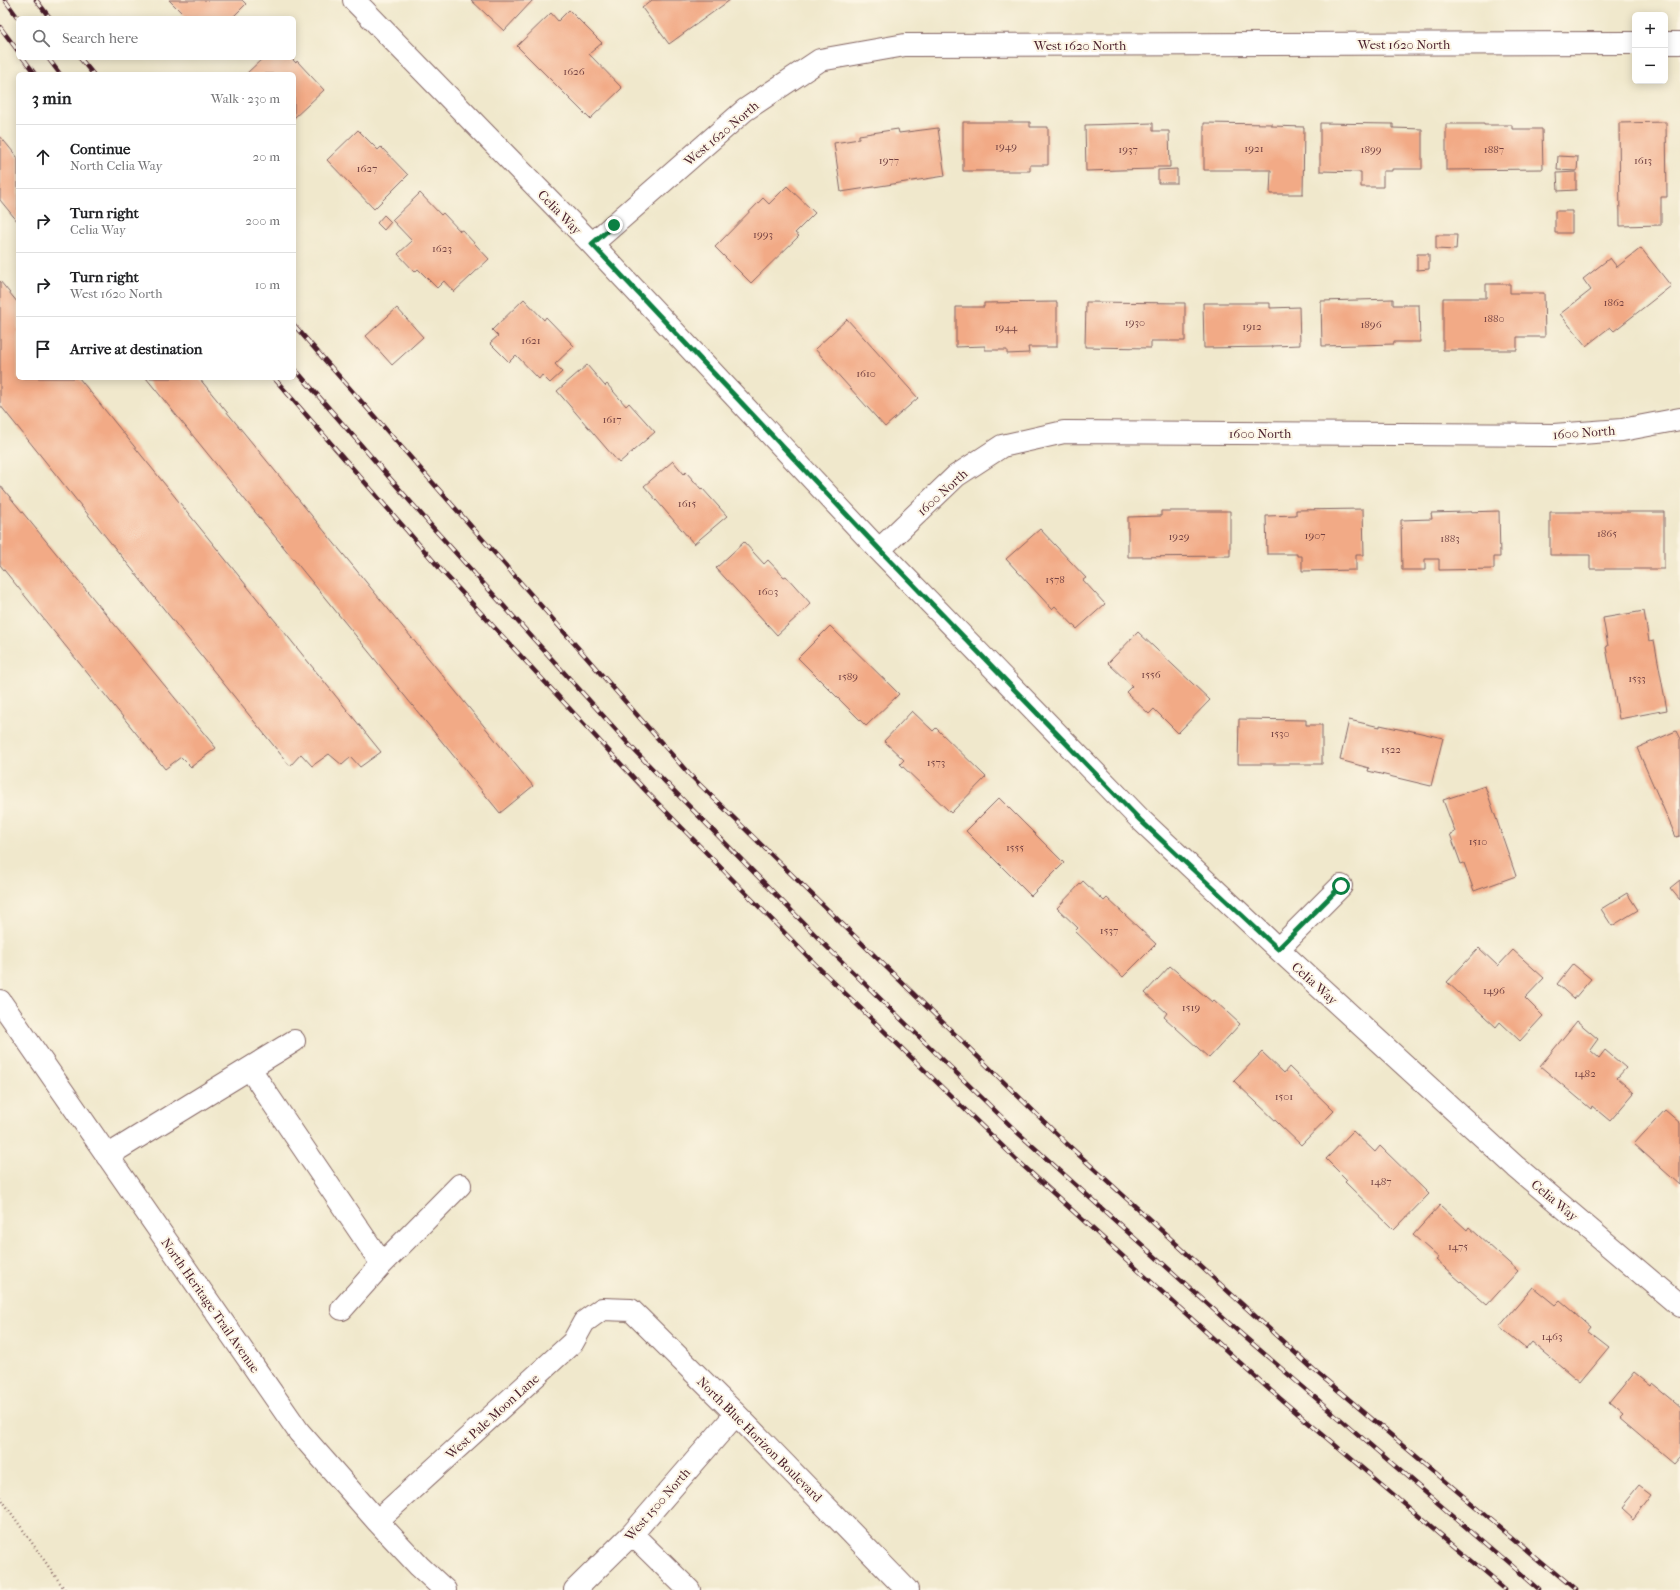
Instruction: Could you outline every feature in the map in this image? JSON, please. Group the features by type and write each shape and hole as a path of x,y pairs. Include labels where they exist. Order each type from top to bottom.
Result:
{"street":[{"name":"Celia Way","path":"354,0 592,244 880,550 1140,820 1278,949 1516,1167 1680,1306"},
{"name":"West 1620 North","path":"592,244 745,110 820,60 905,45 1632,43"},
{"path":"1668,43 1680,43"},
{"name":"1600 North","path":"880,550 956,476 1002,446 1064,432 1554,435 1622,430 1680,419"},
{"path":"1278,949 1341,886"},
{"name":"North Heritage Trail Avenue","path":"0,1001 299,1432 377,1521 419,1566 445,1590"},
{"path":"107,1156 294,1041"},
{"path":"250,1069 382,1264"},
{"path":"342,1309 382,1264 460,1184"},
{"name":"West Pale Moon Lane","path":"377,1521 573,1342 584,1322 602,1309"},
{"name":"North Blue Horizon Boulevard","path":"602,1309 631,1310 736,1414 907,1590"},
{"name":"West 1500 North","path":"575,1590 632,1534 736,1414"},
{"path":"632,1534 689,1590"}],"path":[{"path":"0,1497 65,1590"}],"building":[{"path":"169,0 242,0 246,4 234,16 185,16"},
{"path":"471,0 533,0 504,31"},
{"path":"652,0 730,0 669,44 642,8"},
{"path":"569,10 602,43 589,54 622,88 590,119 517,46 551,13 558,21"},
{"path":"261,60 293,60 296,63 297,61 324,90 296,116 296,72 248,72"},
{"path":"963,122 1030,122 1030,127 1048,127 1048,165 1030,165 1030,171 963,171"},
{"path":"1666,122 1667,197 1661,197 1661,225 1620,226 1619,123"},
{"path":"1153,123 1153,131 1169,131 1170,167 1086,171 1085,125"},
{"path":"1204,123 1272,124 1272,126 1304,127 1303,194 1270,194 1271,170 1204,170"},
{"path":"1320,123 1393,124 1393,128 1422,129 1422,169 1392,169 1392,171 1383,171 1383,187 1361,187 1361,172 1320,171"},
{"path":"1446,124 1512,125 1512,129 1542,129 1543,169 1446,170"},
{"path":"938,128 945,176 841,192 834,143 859,139 859,135 898,129 899,133"},
{"path":"358,130 378,150 381,147 408,175 374,209 327,160"},
{"path":"0,136 16,156 16,220 0,200"},
{"path":"1558,156 1578,157 1577,171 1557,170"},
{"path":"1177,169 1177,183 1158,183 1158,170"},
{"path":"1576,172 1576,190 1558,191 1557,173"},
{"path":"787,186 815,213 795,233 799,236 751,283 715,247 763,198 769,204"},
{"path":"420,193 441,215 443,213 460,231 462,230 489,259 454,292 444,281 437,288 418,269 415,272 398,254 412,241 392,220"},
{"path":"1555,211 1572,211 1572,233 1555,233"},
{"path":"384,215 391,222 384,230 377,223"},
{"path":"1436,235 1457,235 1456,250 1436,249"},
{"path":"1641,248 1671,286 1614,331 1610,327 1586,346 1560,314 1591,290 1583,279 1610,258 1617,267"},
{"path":"1417,254 1429,254 1429,269 1417,270"},
{"path":"0,281 16,301 16,380 81,380 381,752 360,767 351,757 342,765 329,754 312,766 301,754 290,766 0,405"},
{"path":"1486,284 1510,284 1510,293 1544,293 1545,337 1517,337 1517,350 1443,350 1443,298 1486,298"},
{"path":"524,299 544,320 546,317 574,346 555,364 562,372 550,383 542,375 539,379 516,355 509,362 490,343 498,336 492,330"},
{"path":"1393,299 1393,305 1419,305 1420,342 1322,346 1321,301"},
{"path":"1057,302 1057,347 1028,347 1029,353 1007,354 1007,350 985,350 985,346 956,347 956,307 984,307 984,303"},
{"path":"1086,302 1185,303 1185,341 1151,341 1151,348 1085,347"},
{"path":"1203,303 1270,303 1270,308 1299,307 1300,345 1204,348"},
{"path":"397,308 423,337 392,365 366,336"},
{"path":"847,319 918,398 885,427 815,349"},
{"path":"587,365 605,386 607,384 626,406 629,403 655,432 619,463 557,391"},
{"path":"148,380 201,380 533,786 500,813"},
{"path":"673,461 684,474 686,472 701,489 702,488 727,516 694,544 644,486"},
{"path":"0,485 216,748 191,767 181,757 165,769 0,565"},
{"path":"1363,509 1364,555 1356,555 1356,570 1302,571 1302,556 1297,556 1297,554 1267,554 1266,516 1296,515 1296,510"},
{"path":"1161,511 1230,511 1230,556 1128,557 1128,517 1161,516"},
{"path":"1499,511 1500,557 1494,557 1494,569 1439,570 1439,559 1425,559 1425,570 1402,570 1401,520 1432,519 1431,513"},
{"path":"1550,512 1664,512 1664,569 1590,569 1590,555 1550,555"},
{"path":"1040,529 1086,578 1083,580 1105,604 1077,629 1055,606 1052,609 1006,559"},
{"path":"744,542 764,564 768,560 784,577 786,576 811,604 777,635 716,568"},
{"path":"1644,611 1649,641 1654,640 1667,710 1619,719 1606,647 1608,646 1603,618"},
{"path":"830,626 899,694 866,726 798,658"},
{"path":"1138,632 1210,700 1178,733 1154,709 1149,714 1126,692 1132,686 1108,663"},
{"path":"912,711 933,731 936,728 986,777 951,813 900,764 904,760 884,741"},
{"path":"1239,719 1306,720 1306,725 1322,725 1322,764 1238,764"},
{"path":"1349,720 1380,727 1380,725 1408,730 1443,738 1431,786 1368,771 1369,768 1340,760"},
{"path":"1676,731 1680,739 1680,836 1676,837 1637,748"},
{"path":"1485,786 1516,876 1474,891 1464,863 1461,864 1450,834 1455,832 1443,800"},
{"path":"999,798 1064,863 1031,896 966,831"},
{"path":"1680,880 1680,900 1670,888"},
{"path":"1083,881 1104,901 1107,898 1156,944 1123,977 1075,931 1078,928 1057,908"},
{"path":"1627,893 1638,910 1612,926 1601,909"},
{"path":"1479,948 1498,966 1513,950 1544,978 1525,998 1543,1016 1520,1041 1500,1022 1496,1027 1447,982"},
{"path":"1573,964 1591,979 1574,999 1557,984"},
{"path":"1170,966 1212,1002 1214,1000 1240,1024 1209,1058 1164,1017 1167,1013 1145,993"},
{"path":"1577,1021 1598,1039 1590,1050 1599,1058 1605,1050 1626,1068 1617,1078 1634,1093 1610,1121 1592,1106 1591,1109 1540,1066"},
{"path":"1262,1052 1284,1073 1289,1067 1334,1111 1301,1145 1234,1081"},
{"path":"1665,1110 1680,1123 1680,1185 1634,1144"},
{"path":"1353,1131 1375,1152 1380,1146 1429,1194 1394,1230 1345,1182 1347,1180 1326,1159"},
{"path":"1440,1205 1467,1230 1469,1227 1518,1271 1487,1305 1436,1260 1439,1258 1413,1235"},
{"path":"1533,1287 1555,1305 1560,1300 1590,1326 1587,1330 1609,1347 1580,1382 1532,1342 1526,1349 1499,1327"},
{"path":"1634,1372 1650,1385 1651,1383 1680,1407 1680,1455 1673,1463 1619,1417 1622,1414 1609,1403"},
{"path":"1639,1486 1651,1495 1632,1520 1620,1509"}],"railway":[{"path":"5,0 17,16"},
{"path":"36,0 48,16"},
{"path":"0,27 16,48"},
{"path":"24,60 34,72"},
{"path":"50,60 58,72"},
{"path":"82,60 91,72"},
{"path":"296,327 689,774 1067,1144 1313,1369 1574,1590"},
{"path":"296,370 435,530 636,752 827,947 1017,1132 1232,1326 1539,1590"},
{"path":"276,380 443,572 645,790 818,967 1018,1161 1270,1390 1506,1590"}],"route":[{"path":"614,225 592,244 880,550 1140,820 1278,949 1341,886"}]}
